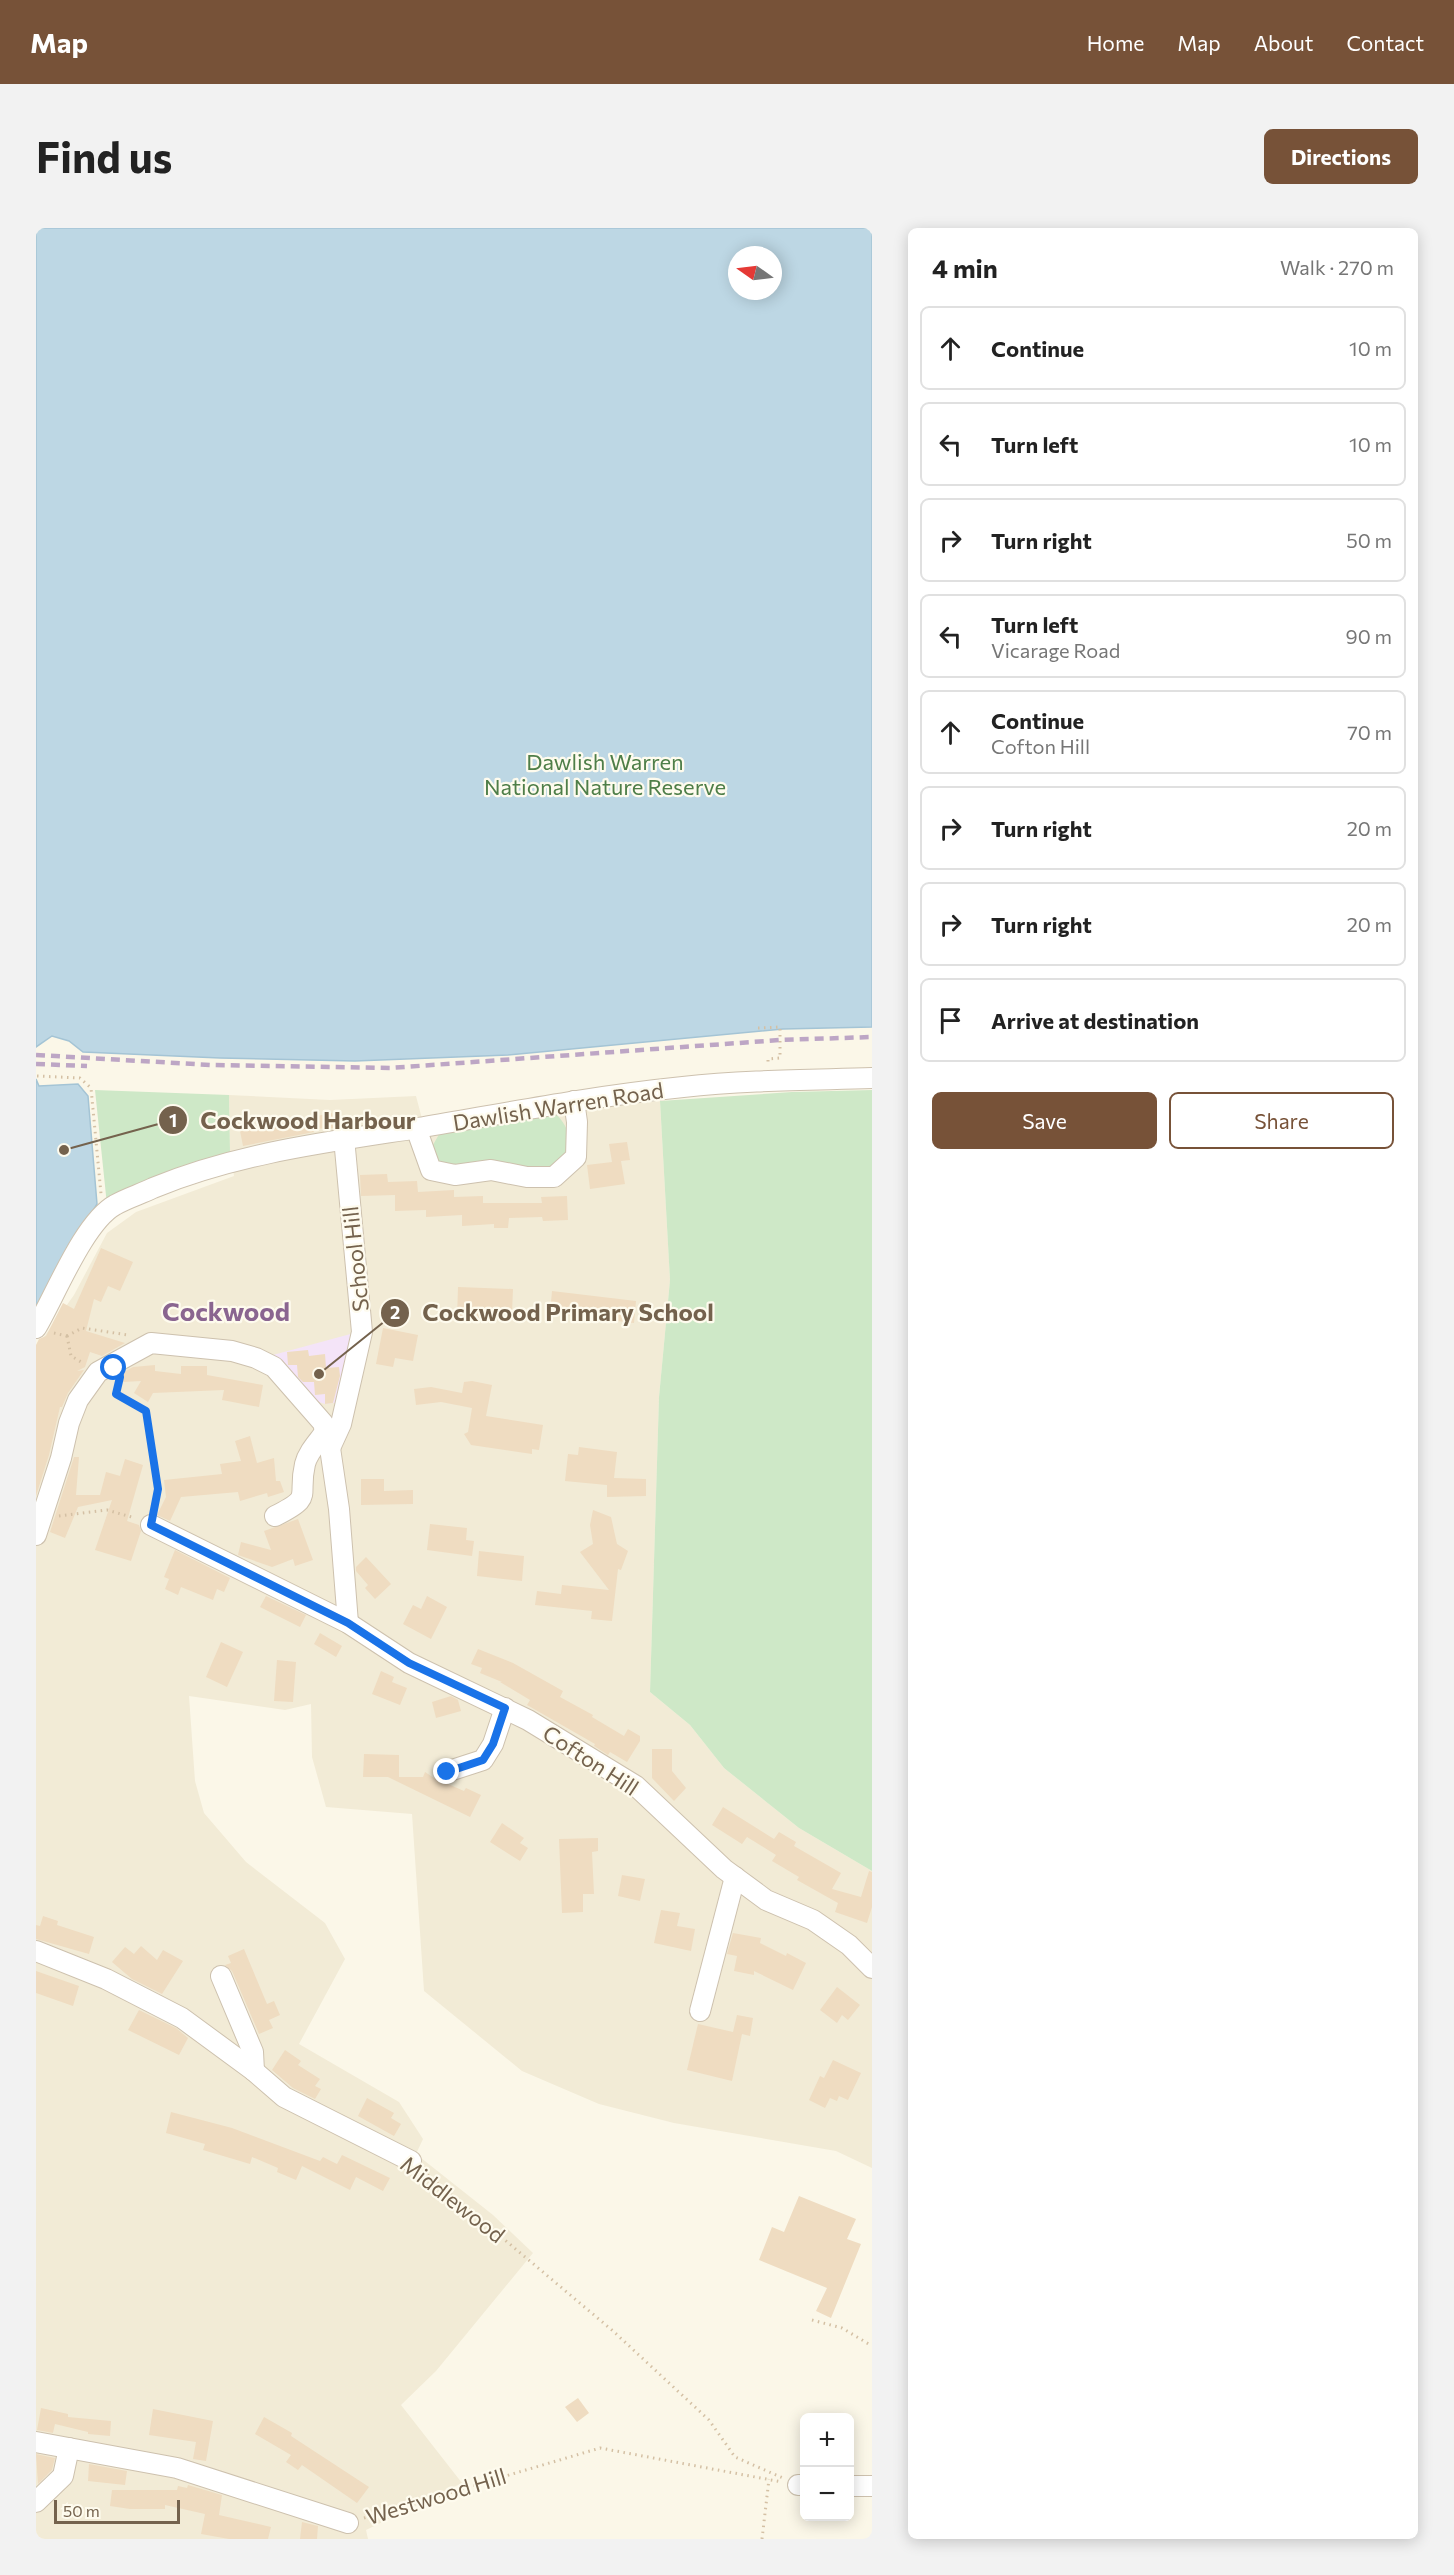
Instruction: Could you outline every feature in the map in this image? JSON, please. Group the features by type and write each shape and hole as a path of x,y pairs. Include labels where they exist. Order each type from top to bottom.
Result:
{"street":[{"name":"Dawlish Warren Road","path":"36,1328 90,1229 103,1214 114,1205 190,1173 257,1155 344,1138 574,1101 683,1086 872,1078"},
{"path":"416,1128 431,1170 455,1174 491,1170 527,1177 554,1177 576,1157 577,1122 574,1101"},
{"name":"School Hill","path":"275,1516 301,1501 304,1494 304,1468 307,1458 328,1440 341,1424 362,1332 344,1138"},
{"path":"39,1526 72,1416 78,1400 98,1372 99,1365 151,1343 210,1348 256,1358 274,1367 288,1381 322,1423 328,1440 339,1509 348,1623"},
{"name":"Cofton Hill","path":"151,1525 348,1623 409,1663 505,1708 636,1786 735,1877 766,1900 813,1920 849,1945 872,1968"},
{"path":"447,1772 483,1760 493,1744 505,1708"},
{"path":"700,2011 735,1877"},
{"name":"Middlewood","path":"36,1952 106,1979 182,2019 254,2071 284,2097 411,2161"},
{"path":"221,1976 253,2052 254,2071"},
{"name":"Westwood Hill","path":"36,2442 177,2468 348,2523"},
{"path":"36,2502 63,2476 69,2448"},
{"path":"854,2486 872,2486"}],"path":[{"path":"758,1028 780,1027 780,1058 768,1059"},
{"path":"37,1076 80,1078 91,1088 103,1214"},
{"path":"39,1526 107,1510 151,1525 158,1489 146,1411 116,1394 120,1377 119,1370 78,1361 71,1356 67,1336 82,1328 129,1335"},
{"name":"Middlewood","path":"411,2161 613,2331 710,2420 735,2457 800,2485"},
{"path":"812,2320 842,2328 872,2346"},
{"name":"Westwood Hill","path":"348,2523 600,2448 800,2485"},
{"path":"762,2539 769,2480"}],"shaded area":[{"path":"229,1095 330,1100 416,1096 426,1134 554,1113 660,1101 670,1280 659,1397 650,1692 690,1725 724,1768 799,1828 872,1871 872,2168 836,2151 674,2123 599,2104 522,2071 424,1991 412,1814 326,1807 312,1757 311,1704 285,1710 189,1696 195,1781 204,1813 246,1862 325,1923 345,1959 299,2044 399,2102 423,2139 416,2154 493,2215 533,2253 436,2371 401,2405 462,2483 366,2530 368,2539 36,2539 36,1348 74,1295 107,1233 136,1212 234,1176 230,1152"},
{"path":"358,1332 342,1402 325,1404 316,1401 273,1355"}],"green space":[{"path":"95,1090 229,1095 230,1152 107,1205"},
{"path":"872,1090 872,1871 799,1828 724,1768 690,1725 650,1692 659,1397 670,1280 660,1101 792,1092"},
{"path":"554,1113 566,1127 569,1145 564,1158 551,1170 439,1166 430,1150 441,1131"}],"water":[{"name":"Dawlish Warren National Nature Reserve","path":"36,228 872,228 872,1027 783,1029 508,1055 355,1061 83,1052 69,1041 52,1036 36,1047"},
{"path":"36,1079 39,1086 78,1084 88,1096 97,1204 36,1307"}],"building":[{"path":"332,1113 333,1128 313,1129 314,1132 243,1146 240,1131"},
{"path":"627,1142 630,1160 621,1161 625,1184 590,1189 587,1165 612,1162 609,1144"},
{"path":"387,1174 388,1182 417,1181 418,1192 454,1190 454,1197 483,1196 483,1203 542,1203 541,1197 567,1196 568,1220 543,1221 542,1217 509,1218 508,1228 494,1228 494,1224 462,1226 462,1215 426,1217 426,1210 395,1211 395,1195 361,1196 360,1175"},
{"path":"101,1248 133,1262 120,1291 108,1286 101,1302 94,1299 86,1331 125,1343 102,1356 90,1352 85,1367 77,1371 84,1370 60,1407 49,1455 36,1496 36,1345 39,1339 46,1336 63,1303 74,1309"},
{"path":"458,1287 513,1289 512,1313 500,1312 500,1320 457,1318"},
{"path":"552,1291 636,1301 634,1323 550,1313"},
{"path":"383,1328 418,1335 413,1361 395,1358 393,1367 376,1364"},
{"path":"308,1350 309,1356 325,1354 326,1368 339,1367 340,1376 333,1403 325,1404 325,1394 315,1395 314,1382 303,1382 298,1377 297,1365 288,1365 287,1352"},
{"path":"155,1365 155,1371 181,1374 181,1366 207,1366 207,1375 263,1385 259,1407 222,1400 224,1390 153,1393 148,1402 134,1393 141,1381 123,1382 122,1373 133,1367"},
{"path":"472,1381 492,1385 486,1416 543,1425 539,1450 532,1449 532,1454 471,1445 464,1434 468,1432 472,1408 441,1402 416,1405 414,1389 431,1387 462,1393 464,1382"},
{"path":"250,1436 257,1463 274,1458 276,1481 280,1481 284,1492 268,1497 267,1493 240,1501 238,1492 181,1497 170,1521 157,1515 166,1497 164,1480 222,1474 220,1464 241,1461 235,1441"},
{"path":"579,1447 617,1452 614,1478 646,1479 646,1496 607,1497 607,1485 565,1481 568,1454 578,1455"},
{"path":"74,1457 79,1457 76,1495 100,1495 106,1472 120,1476 125,1459 143,1465 127,1521 139,1525 141,1531 131,1561 95,1550 112,1500 78,1507 65,1538 50,1532"},
{"path":"361,1479 384,1479 384,1491 413,1490 413,1504 361,1505"},
{"path":"593,1510 611,1517 617,1544 628,1551 621,1570 618,1569 612,1621 591,1619 592,1611 535,1605 537,1591 561,1594 562,1585 609,1590 580,1552 593,1544 590,1525"},
{"path":"298,1519 313,1560 295,1566 293,1559 272,1567 238,1555 241,1542 271,1550 264,1531"},
{"path":"430,1524 467,1528 466,1540 474,1541 472,1556 427,1550"},
{"path":"175,1550 230,1578 224,1592 217,1589 213,1600 181,1587 178,1595 165,1589 169,1579 164,1577"},
{"path":"479,1551 524,1556 522,1581 477,1576"},
{"path":"366,1557 391,1584 375,1599 365,1588 368,1585 356,1571 356,1567"},
{"path":"266,1596 306,1615 300,1627 260,1607"},
{"path":"427,1596 447,1607 431,1639 403,1624 413,1605 421,1609"},
{"path":"320,1633 342,1646 336,1657 314,1644"},
{"path":"221,1642 243,1652 227,1687 206,1677"},
{"path":"478,1649 513,1663 563,1691 560,1697 593,1715 592,1717 624,1736 628,1729 640,1736 640,1741 627,1762 610,1752 608,1755 594,1746 595,1744 527,1705 530,1700 500,1682 502,1682 480,1673 482,1668 471,1664"},
{"path":"277,1660 296,1662 293,1702 274,1701"},
{"path":"381,1671 394,1677 392,1682 407,1688 400,1705 372,1694"},
{"path":"451,1696 458,1700 461,1711 436,1718 432,1702"},
{"path":"652,1749 672,1749 672,1771 686,1788 674,1801 652,1778"},
{"path":"364,1754 399,1755 399,1777 423,1777 425,1772 443,1784 464,1791 466,1788 481,1795 470,1817 388,1777 363,1777"},
{"path":"723,1807 774,1839 779,1832 796,1842 794,1846 841,1873 832,1889 861,1897 869,1871 872,1872 872,1907 867,1923 835,1912 838,1903 797,1880 799,1877 772,1861 776,1855 747,1837 742,1844 712,1825"},
{"path":"502,1823 524,1838 520,1843 528,1848 520,1861 490,1842"},
{"path":"598,1838 598,1851 592,1852 594,1894 583,1894 583,1912 562,1913 559,1839"},
{"path":"622,1875 645,1879 640,1901 618,1896"},
{"path":"661,1910 680,1913 677,1926 695,1929 691,1951 654,1943"},
{"path":"43,1916 58,1921 57,1925 94,1937 89,1954 36,1939 36,1925 40,1926"},
{"path":"733,1933 761,1938 760,1943 806,1963 793,1990 754,1971 754,1975 734,1971 737,1956 727,1954"},
{"path":"141,1946 157,1960 163,1950 183,1961 162,1994 132,1979 112,1962 125,1947 134,1954"},
{"path":"244,1949 267,2004 274,2001 280,2015 269,2020 273,2028 259,2034 232,1971 225,1965 231,1963 228,1956"},
{"path":"36,1971 79,1986 73,2006 36,1993"},
{"path":"837,1987 860,2005 848,2020 842,2015 837,2023 820,2010"},
{"path":"139,2010 176,2028 188,2038 179,2055 128,2030"},
{"path":"737,2015 753,2018 750,2036 742,2034 732,2081 687,2070 698,2024 733,2032"},
{"path":"285,2050 301,2061 298,2065 320,2079 315,2086 321,2089 315,2099 293,2088 272,2070"},
{"path":"833,2060 861,2073 848,2100 839,2096 837,2101 830,2098 825,2108 809,2100 820,2076 824,2078"},
{"path":"367,2098 394,2113 391,2118 401,2124 394,2136 358,2116"},
{"path":"171,2112 232,2128 320,2161 323,2157 337,2164 342,2155 390,2178 383,2191 356,2177 350,2190 302,2166 296,2180 277,2172 278,2168 252,2157 250,2164 203,2150 205,2144 166,2133"},
{"path":"799,2196 856,2219 847,2239 861,2244 831,2318 816,2311 827,2288 759,2260 772,2227 784,2232"},
{"path":"578,2398 589,2413 577,2422 565,2407"},
{"path":"41,2408 68,2414 68,2417 111,2421 110,2436 88,2434 88,2432 55,2424 53,2433 37,2430"},
{"path":"153,2409 213,2421 206,2461 193,2459 196,2442 149,2435"},
{"path":"264,2417 292,2433 291,2436 369,2487 357,2503 302,2465 298,2470 286,2462 291,2455 255,2434"},
{"path":"36,2454 55,2458 52,2470 38,2484"},
{"path":"89,2464 127,2471 125,2485 88,2481"},
{"path":"188,2485 222,2495 219,2515 271,2527 268,2539 229,2539 201,2534 205,2514 165,2505 165,2509 130,2509 110,2506 112,2490 177,2490 178,2486 187,2488"},
{"path":"302,2522 318,2526 317,2539 300,2539"}],"railway":[{"path":"36,1055 211,1065 390,1068 780,1040 872,1037"},
{"path":"36,1064 87,1066"}],"place":[{"name":"Cockwood Harbour","path":"64,1150"},
{"name":"Cockwood Primary School","path":"319,1374"}],"district":[{"name":"Cockwood","path":"226,1310"}],"route":[{"path":"114,1368 119,1370 120,1377 116,1394 146,1411 158,1489 151,1525 348,1623 409,1663 505,1708 493,1744 483,1760 447,1772"}]}
